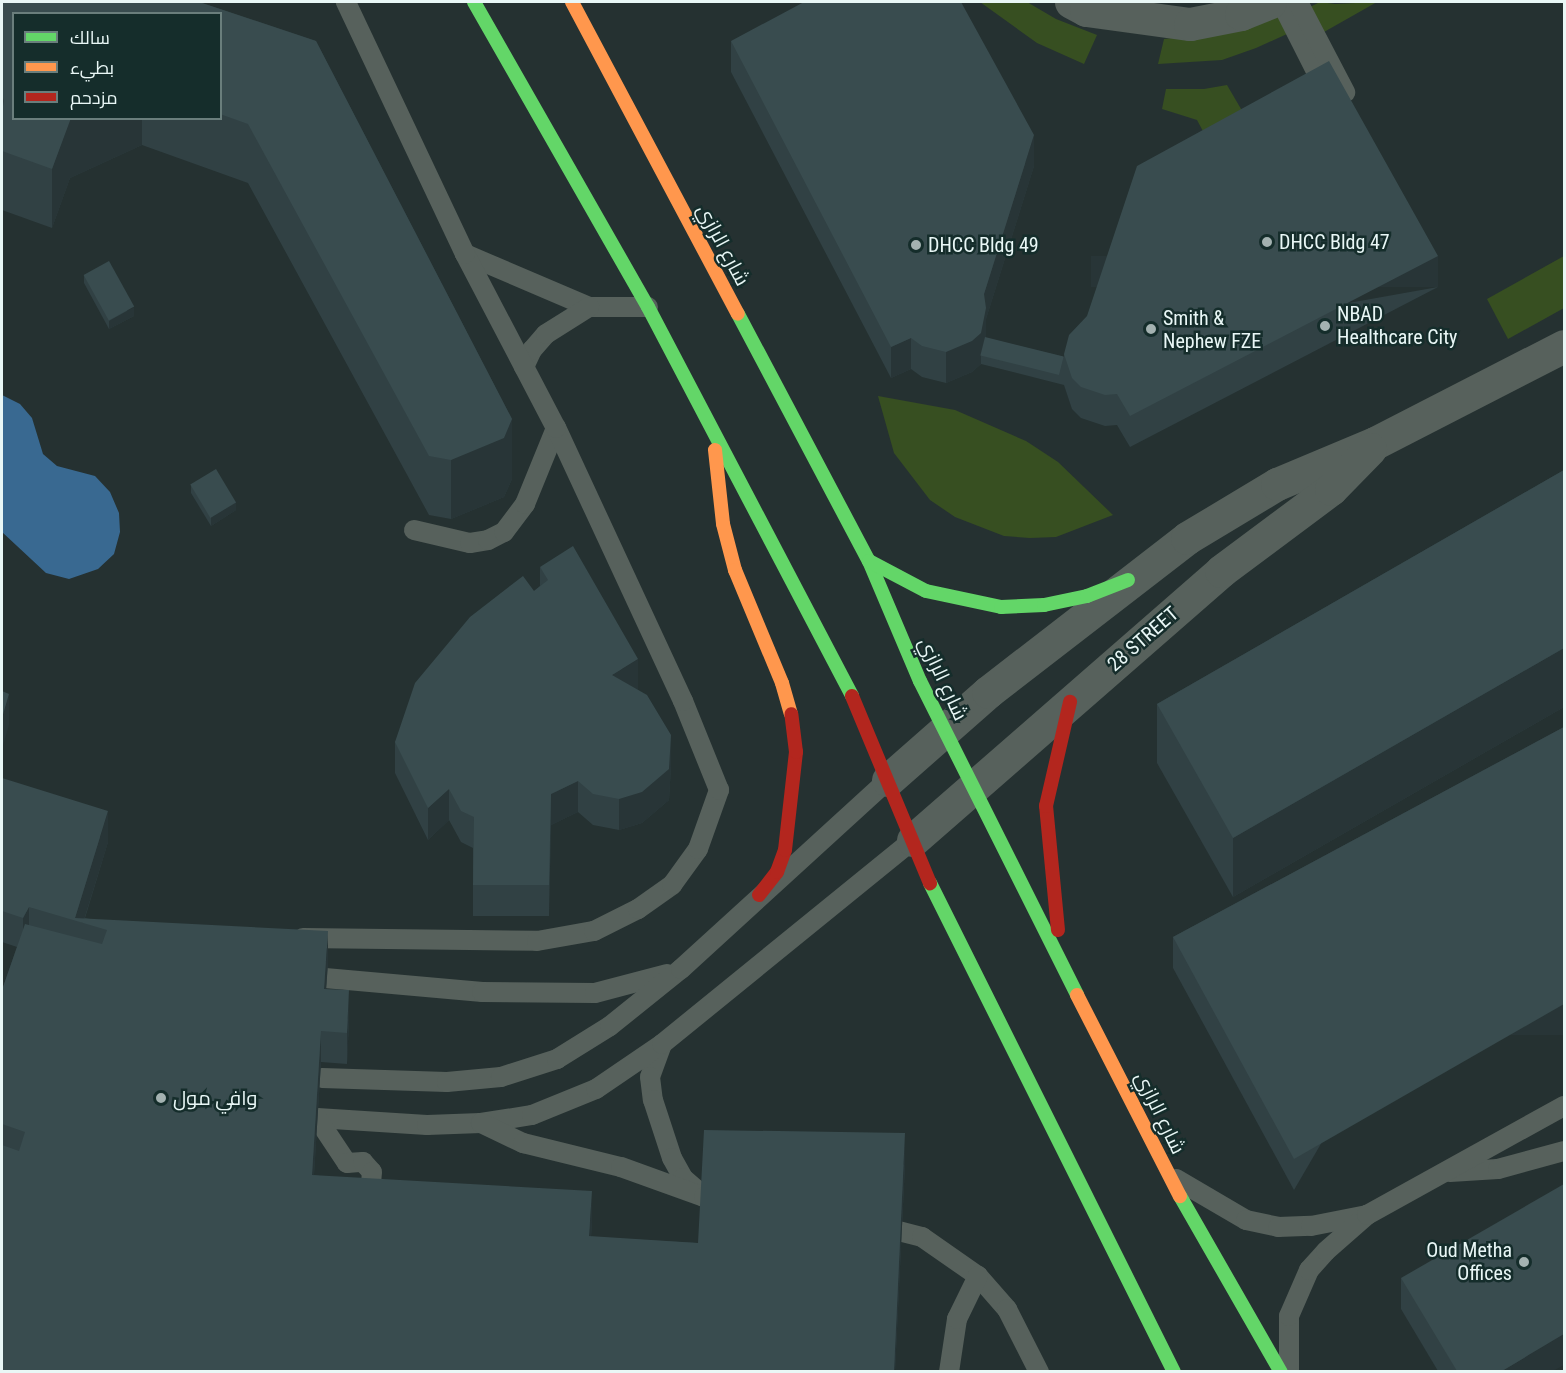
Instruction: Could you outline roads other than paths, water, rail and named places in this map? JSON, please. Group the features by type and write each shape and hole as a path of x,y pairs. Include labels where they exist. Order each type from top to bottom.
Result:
{"street":[{"path":"474,2 648,307 715,440 861,714 934,892 1174,1371"},
{"name":"شارع الرازي","path":"572,2 869,561 945,730 1079,991 1167,1173 1281,1371"},
{"path":"1071,2 1086,10 1190,24 1241,14 1270,2"},
{"name":"28 STREET","path":"888,780 945,730 1128,580 1187,538 1277,484 1375,443 1564,347"},
{"path":"715,440 716,482 729,547 782,683 793,722 796,752 785,850 777,872 759,895"},
{"name":"28 STREET","path":"913,840 1221,571 1331,489 1375,443"},
{"path":"869,561 926,591 1001,606 1044,605 1087,596 1128,580"},
{"path":"1070,702 1052,770 1046,824 1054,916 1079,991"}],"lane":[{"path":"284,939 537,942 594,931 638,909 672,885 698,849 719,790 683,701 556,428 465,254 346,2"},
{"path":"1281,2 1327,93"},
{"path":"1298,2 1354,109"},
{"path":"465,254 589,307 648,307"},
{"path":"524,367 532,350 546,334 589,307"},
{"path":"414,530 470,543 488,540 504,532 529,496 556,428"},
{"path":"322,1078 447,1082 501,1077 557,1059 610,1026 681,969 759,895 888,780"},
{"path":"369,1210 372,1172 363,1162 347,1163 317,1118 427,1125 482,1123 532,1115 596,1089 662,1044 913,840"},
{"path":"324,978 482,992 595,993 681,969"},
{"path":"662,1044 650,1077 653,1100 672,1158 683,1178 704,1197"},
{"path":"1289,1371 1287,1341 1297,1292 1326,1251 1367,1215 1564,1106"},
{"path":"482,1123 523,1143 621,1167 704,1197 750,1204"},
{"path":"1446,1172 1498,1169 1564,1151"},
{"path":"1167,1173 1246,1220 1278,1227 1311,1226 1367,1215"},
{"path":"853,1221 922,1237 978,1276 1008,1309 1039,1371"},
{"path":"949,1371 957,1319 978,1276"}],"water":[{"path":"2,395 20,404 32,418 43,454 57,466 95,476 110,492 119,513 120,532 114,554 98,569 69,579 46,573 2,532"}],"place":[{"name":"DHCC Bldg 47","path":"1267,242"},
{"name":"DHCC Bldg 49","path":"916,245"},
{"name":"NBAD Healthcare City","path":"1325,326"},
{"name":"Smith & Nephew FZE","path":"1151,329"},
{"name":"وافي مول","path":"161,1098"},
{"name":"Oud Metha Offices","path":"1524,1262"}]}
